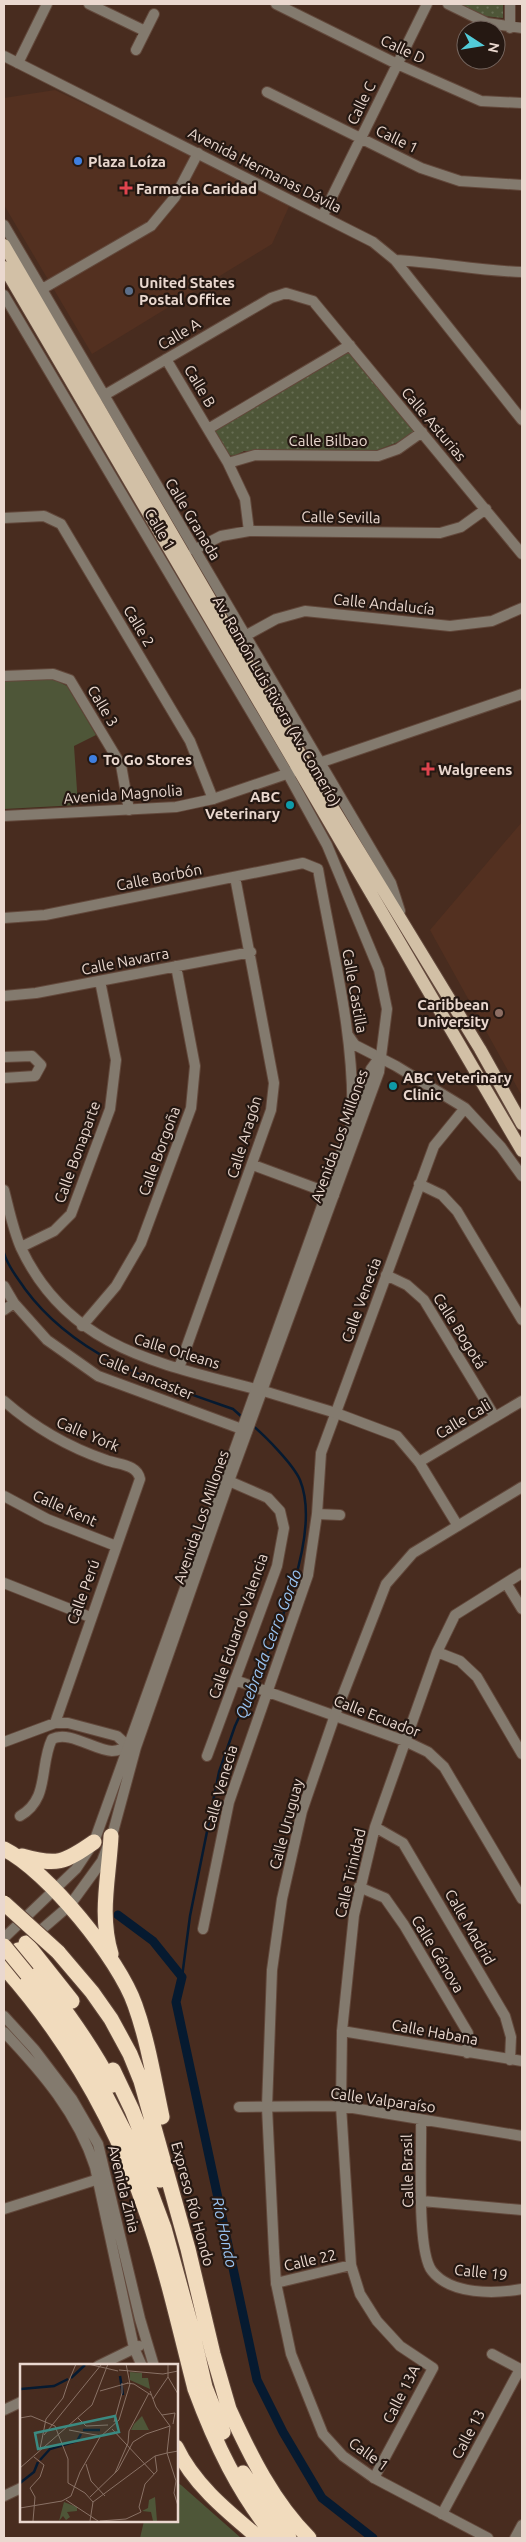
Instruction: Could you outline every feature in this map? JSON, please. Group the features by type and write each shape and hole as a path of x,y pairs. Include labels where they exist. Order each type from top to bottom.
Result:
{"highway":[{"path":"111,1836 104,1913 107,1941 113,1963"},
{"path":"7,1851 51,1863 72,1856 94,1842"},
{"path":"7,1851 54,1889 70,1906 113,1963 129,1990 141,2024 184,2214 188,2249"},
{"name":"Expreso Río Hondo","path":"4,1903 92,1992 130,2054 150,2105 172,2197 188,2249 229,2410 245,2444 270,2488 309,2538"},
{"path":"4,1915 53,1954 76,1985 117,2051 139,2101 154,2146 160,2182 213,2385 239,2454 296,2538"},
{"path":"16,1946 49,1969 88,2025 105,2054 132,2110 160,2182"},
{"path":"16,1946 23,1980 72,2057 117,2139 153,2233 196,2389 205,2415 243,2493 276,2538"},
{"path":"16,1946 57,1998 100,2061 126,2111 148,2171 191,2326 205,2387 223,2434 247,2481 289,2538"},
{"path":"4,1965 23,1980 84,2054 121,2123 156,2204"},
{"path":"178,2450 202,2486 259,2538"}],"main road":[{"name":"Av. Ramón Luis Rivera (Av. Comerío)","path":"4,245 522,1150"},
{"name":"Av. Ramón Luis Rivera (Av. Comerío)","path":"4,267 33,294"},
{"name":"Av. Ramón Luis Rivera (Av. Comerío)","path":"303,768 406,928 522,1124"}],"street":[{"path":"18,63 47,4"},
{"path":"89,4 145,31"},
{"name":"Calle D","path":"276,4 397,64 481,101 522,103"},
{"name":"Calle C","path":"322,215 427,4"},
{"path":"448,4 487,23 510,28 522,28"},
{"path":"510,4 510,28"},
{"path":"136,50 154,14"},
{"name":"Avenida Hermanas Dávila","path":"4,56 373,242 394,260 522,420"},
{"name":"Calle 1","path":"266,92 421,168 460,181 522,185"},
{"path":"6,302 33,294 150,226 175,197 198,153"},
{"name":"Calle Granada","path":"4,225 33,294 103,396 245,636 303,768"},
{"path":"394,260 428,262 482,271 522,272"},
{"name":"Calle A","path":"103,396 271,298 286,293 304,298 313,301 323,313"},
{"name":"Calle 1","path":"6,302 303,768"},
{"name":"Calle Asturias","path":"323,313 522,554"},
{"path":"249,531 245,499 228,463 208,428 350,345"},
{"name":"Calle B","path":"166,359 208,428"},
{"name":"Calle Bilbao","path":"228,463 255,455 378,456 398,448 422,432"},
{"name":"Calle Sevilla","path":"194,550 220,536 249,531 440,533 462,527 486,510"},
{"name":"Calle 2","path":"4,518 44,516 61,524 190,741 212,799"},
{"name":"Calle Andalucía","path":"245,636 276,619 305,611 450,626 492,621 522,608"},
{"name":"Calle 3","path":"4,676 54,674 70,680 121,765 129,810"},
{"name":"Avenida Magnolia","path":"4,816 176,807 212,799 522,694"},
{"path":"303,768 327,845 379,970 387,1009 379,1058"},
{"name":"Calle Borbón","path":"4,918 45,915 303,863 318,869"},
{"name":"Calle Castilla","path":"318,869 354,1082 352,1118"},
{"name":"Calle Aragón","path":"178,1368 253,1165 271,1110 274,1083 251,952 235,877"},
{"name":"Calle Navarra","path":"4,996 36,993 251,952"},
{"name":"Calle Borgoña","path":"82,1326 116,1286 141,1243 191,1108 195,1066 176,966"},
{"name":"Calle Bonaparte","path":"21,1247 54,1231 71,1214 110,1109 116,1060 100,981"},
{"path":"347,1034 354,1045 465,1108 501,1147 522,1176"},
{"path":"4,1057 32,1056 41,1066 35,1076 4,1078"},
{"name":"Avenida Los Millones","path":"329,1193 352,1118 371,1069 379,1058"},
{"name":"Avenida Los Millones","path":"4,1938 76,1869 94,1842 132,1747 243,1430 329,1193 379,1072 379,1058"},
{"name":"Calle Venecia","path":"203,1928 229,1802 308,1575 321,1453 434,1146 465,1108"},
{"path":"253,1165 329,1193"},
{"path":"419,1184 442,1196 458,1211 522,1320"},
{"name":"Calle Orleans","path":"4,1190 21,1247 45,1289 82,1326 127,1352 336,1413 397,1436 420,1462 458,1526"},
{"name":"Calle Bogotá","path":"386,1275 407,1285 424,1300 495,1417"},
{"name":"Calle Lancaster","path":"4,1286 14,1303 48,1340 98,1376 243,1430"},
{"path":"4,1310 14,1303"},
{"name":"Calle York","path":"4,1401 24,1419 58,1441 106,1460 134,1468 138,1472"},
{"name":"Calle Cali","path":"420,1462 522,1402"},
{"name":"Calle Perú","path":"55,1723 90,1617 137,1487 138,1472"},
{"name":"Calle Eduardo Valencia","path":"207,1756 277,1566 284,1528 280,1511 268,1498 226,1480"},
{"name":"Calle Uruguay","path":"274,2252 267,2107 272,1970 282,1899 302,1811 335,1715 386,1584 413,1553 522,1487"},
{"name":"Calle Kent","path":"4,1496 46,1519 116,1546"},
{"path":"316,1514 340,1515"},
{"name":"Calle Trinidad","path":"349,2230 341,2106 342,2031 359,1887 375,1827 405,1741 437,1652 456,1615 522,1573"},
{"path":"4,1582 90,1617"},
{"path":"506,1582 522,1609"},
{"path":"437,1652 460,1661 477,1677 522,1754"},
{"name":"Calle Ecuador","path":"235,1680 405,1741 428,1752 444,1767 522,1899"},
{"path":"4,1742 55,1723 68,1724 117,1736 132,1747"},
{"path":"20,1816 30,1810 38,1801 52,1739 62,1737 113,1751 132,1747"},
{"name":"Avenida Los Millones","path":"4,1965 16,1946 70,1906 102,1861 111,1836 132,1747"},
{"name":"Calle Madrid","path":"375,1827 403,1843 504,2016 511,2037 510,2060"},
{"name":"Calle Génova","path":"359,1887 385,1898 404,1925 468,2033 467,2053"},
{"name":"Avenida Zinia","path":"4,2016 34,2049 72,2099 98,2144 102,2178 134,2348 141,2364"},
{"name":"Calle Habana","path":"342,2031 522,2061"},
{"name":"Avenida Zinia","path":"4,2032 36,2066 64,2103 87,2142 102,2178 153,2364"},
{"name":"Calle Valparaíso","path":"239,2107 341,2106 522,2136"},
{"name":"Calle Brasil","path":"421,2120 423,2222"},
{"path":"4,2209 102,2178"},
{"path":"422,2201 522,2210"},
{"name":"Calle 19","path":"423,2222 427,2259 431,2270 445,2283 464,2289 501,2291 522,2289"},
{"name":"Calle 13A","path":"349,2230 351,2265 360,2294 377,2321 400,2346 433,2368 374,2478"},
{"name":"Calle 1","path":"274,2252 276,2283 291,2354 323,2434 343,2456 374,2478 488,2538"},
{"name":"Calle 22","path":"276,2283 351,2265"},
{"path":"102,2364 146,2342"},
{"name":"Calle 13","path":"442,2514 521,2370 492,2354"},
{"path":"5,2406 20,2402"},
{"path":"4,2496 20,2488"},
{"path":"515,2538 522,2525"}],"shaded area":[{"path":"55,90 291,202 272,244 92,354 4,205 4,98"},
{"name":"Caribbean University","path":"522,822 522,1096 430,930"}],"green space":[{"path":"459,4 503,4 503,18 484,16"},
{"path":"344,352 351,353 412,427 413,432 401,441 375,451 244,451 234,456 228,455 214,431 215,428"},
{"path":"51,678 67,686 96,735 74,746 78,805 4,809 4,680"},
{"path":"178,2483 241,2538 140,2538 144,2522 178,2522"}],"waterway":[{"name":"Quebrada Cerro Gordo","path":"4,1253 8,1263 25,1289 45,1313 68,1333 119,1365 175,1389 233,1409 242,1417"},
{"name":"Quebrada Cerro Gordo","path":"252,1425 278,1451 296,1473 300,1480 305,1502 305,1527 294,1583 274,1638 254,1684"},
{"name":"Quebrada Cerro Gordo","path":"182,1977 190,1916 219,1772 235,1726 252,1689"},
{"name":"Río Hondo","path":"118,1915 153,1941 182,1977 176,2002 257,2380 283,2432 322,2498 373,2538"}],"place":[{"name":"Plaza Loíza","path":"78,161"},
{"name":"Farmacia Caridad","path":"126,188"},
{"name":"United States Postal Office","path":"129,291"},
{"name":"To Go Stores","path":"93,759"},
{"name":"Walgreens","path":"428,769"},
{"name":"ABC Veterinary","path":"290,805"},
{"name":"Caribbean University","path":"499,1013"},
{"name":"ABC Veterinary Clinic","path":"393,1086"}]}
